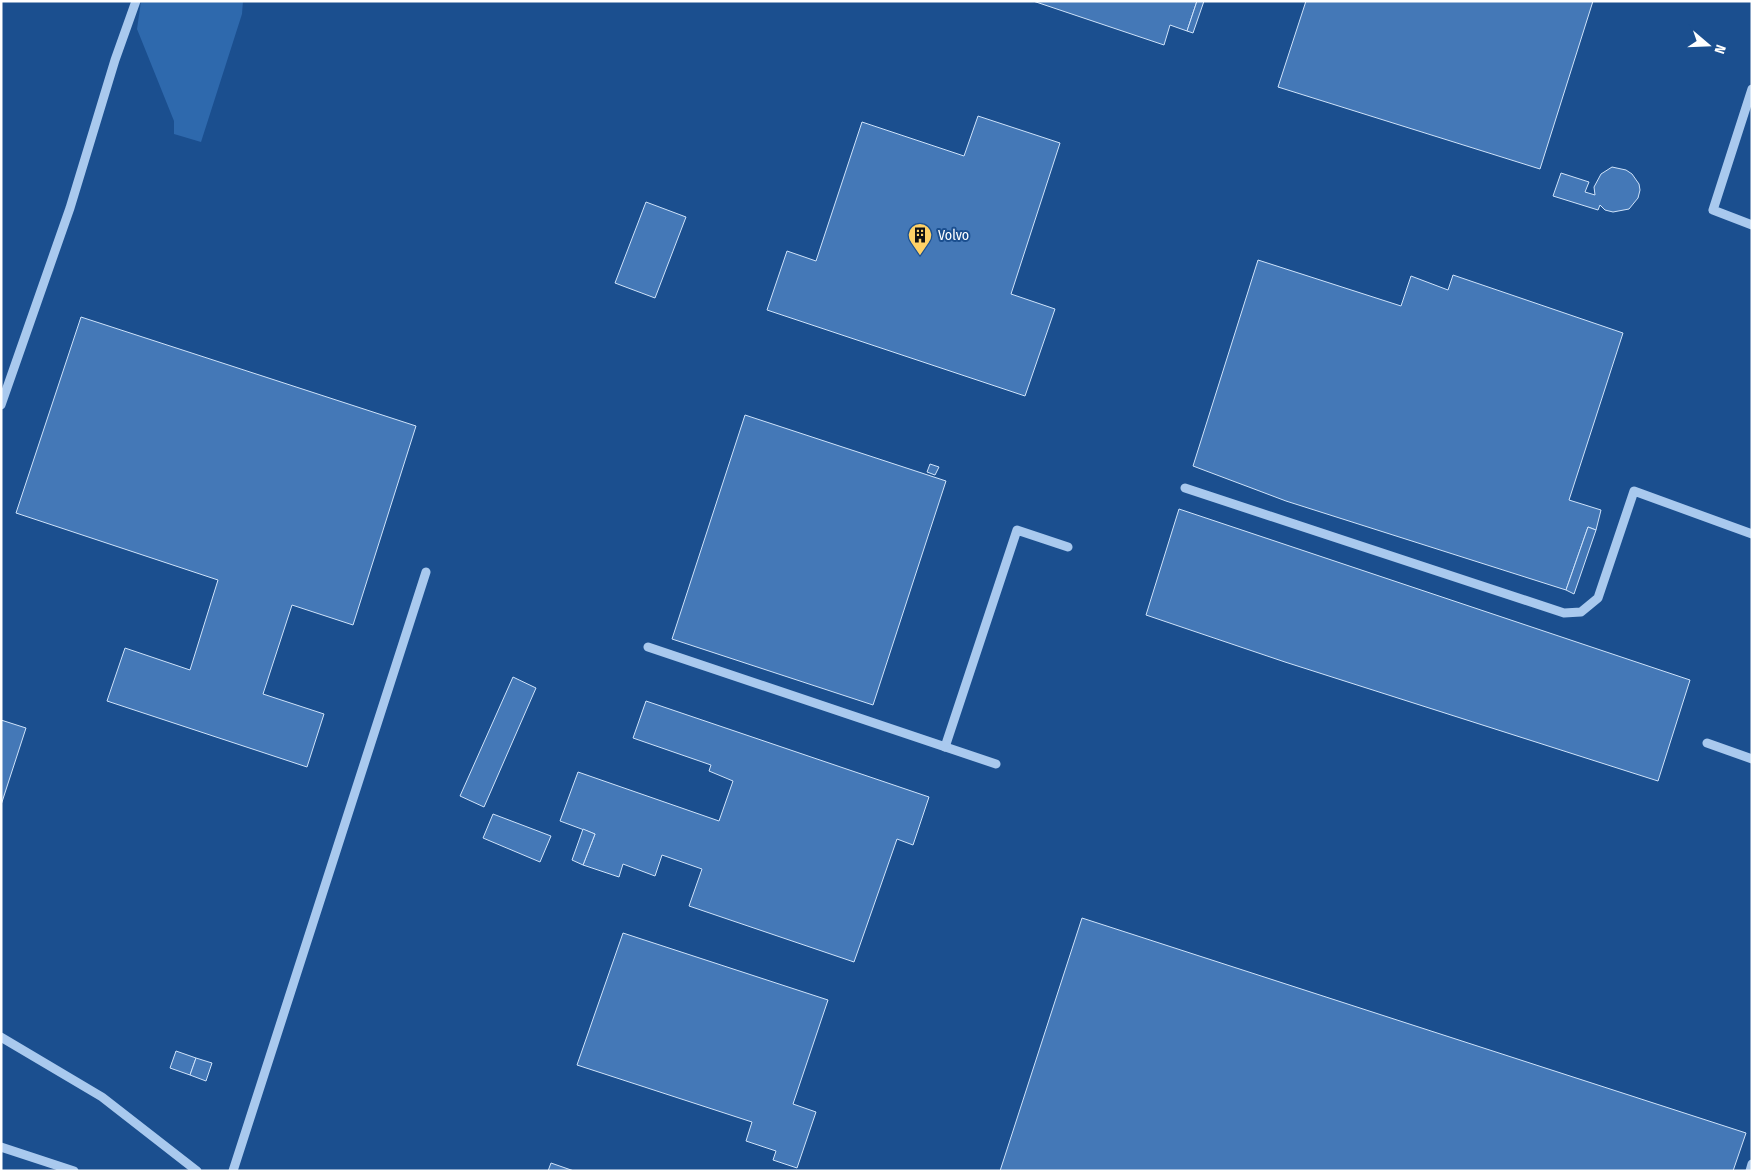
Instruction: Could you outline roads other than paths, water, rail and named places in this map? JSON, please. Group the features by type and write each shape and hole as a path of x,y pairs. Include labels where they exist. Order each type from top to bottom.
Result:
{"street":[{"path":"1,404 70,208 115,60 136,1"},
{"path":"1752,89 1713,210 1752,225"},
{"path":"1185,488 1564,613 1581,612 1598,598 1634,491 1752,534"},
{"path":"945,747 1017,530 1068,547"},
{"path":"233,1171 426,572"},
{"path":"648,647 996,764"},
{"path":"1707,743 1752,760"},
{"path":"1,1038 102,1098 197,1171"},
{"path":"1,1148 74,1171"},
{"path":"1750,1171 1752,1164"}],"place":[{"name":"Volvo","path":"920,256"}]}
